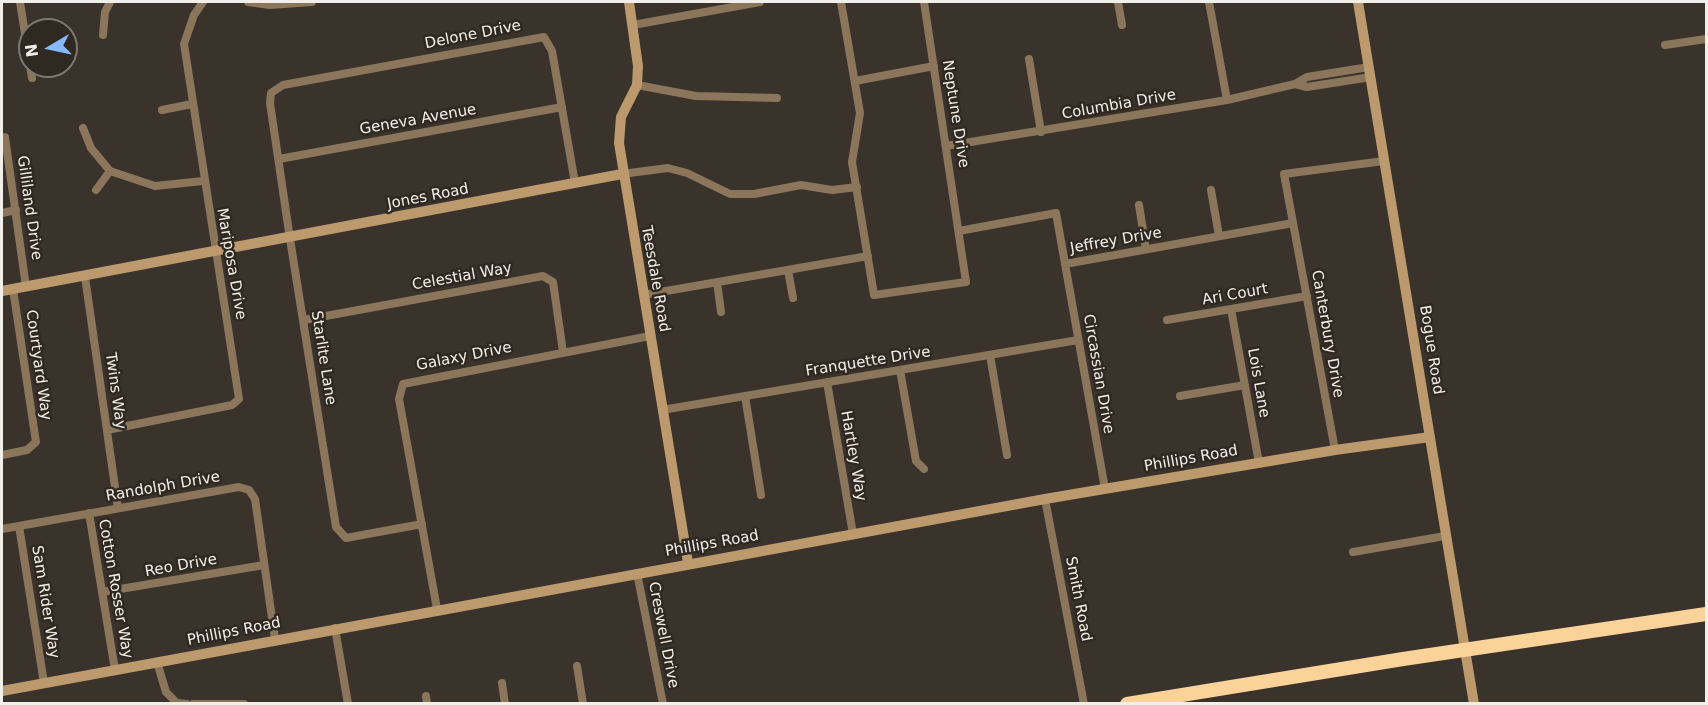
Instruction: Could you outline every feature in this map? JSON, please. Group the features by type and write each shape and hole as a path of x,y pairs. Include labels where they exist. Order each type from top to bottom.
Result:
{"highway":[{"path":"1128,704 1707,614"}],"street":[{"path":"20,2 23,18"},
{"path":"103,35 110,2"},
{"name":"Mariposa Drive","path":"107,430 232,405 239,399 203,181 184,44 194,15 203,2"},
{"path":"248,2 270,5 312,2"},
{"name":"Teesdale Road","path":"628,2 638,66 637,85 621,117 619,143 622,174 688,563"},
{"path":"633,25 760,2"},
{"path":"841,2 860,113 852,162 874,295 966,282 959,231"},
{"name":"Neptune Drive","path":"924,2 959,231"},
{"path":"1118,2 1122,25"},
{"path":"1209,2 1227,100"},
{"name":"Bogue Road","path":"1358,2 1474,704"},
{"name":"Delone Drive","path":"270,103 273,91 283,85 541,37 550,44 575,183"},
{"path":"1665,45 1707,39"},
{"path":"1029,59 1041,132"},
{"path":"855,81 934,66"},
{"name":"Columbia Drive","path":"946,146 1227,100 1295,84 1307,87 1370,72"},
{"path":"637,85 696,96 777,98"},
{"name":"Starlite Lane","path":"270,103 336,527 346,538 422,524"},
{"path":"162,110 192,104"},
{"name":"Geneva Avenue","path":"279,159 562,107"},
{"path":"84,128 91,148 110,171 155,186 203,181"},
{"name":"Gilliland Drive","path":"2,138 5,137 26,287"},
{"path":"1293,223 1284,174 1384,161"},
{"name":"Jones Road","path":"2,291 290,239 622,174 668,168 687,173 730,194 754,194 801,185 832,190 857,187"},
{"path":"96,190 110,171"},
{"path":"1211,190 1219,236"},
{"path":"1139,205 1146,249"},
{"path":"2,213 16,210"},
{"name":"Jeffrey Drive","path":"959,231 1056,213 1065,264 1293,223"},
{"name":"Canterbury Drive","path":"1293,223 1335,450"},
{"path":"642,295 868,256"},
{"name":"Circassian Drive","path":"1065,264 1105,489"},
{"path":"788,270 793,298"},
{"name":"Celestial Way","path":"304,320 543,276 553,282 563,352"},
{"name":"Twins Way","path":"85,277 118,508"},
{"path":"717,282 721,312"},
{"name":"Courtyard Way","path":"2,455 27,450 36,442 13,289"},
{"name":"Ari Court","path":"1167,320 1307,296"},
{"name":"Lois Lane","path":"1231,309 1258,463"},
{"name":"Galaxy Drive","path":"437,609 399,399 403,384 650,336"},
{"name":"Franquette Drive","path":"662,410 1078,340"},
{"path":"990,355 1007,455"},
{"path":"900,370 916,461 924,469"},
{"name":"Hartley Way","path":"827,382 853,534"},
{"path":"1180,396 1245,385"},
{"path":"745,396 761,495"},
{"name":"Phillips Road","path":"2,691 437,609 1045,499 1335,450 1430,437"},
{"name":"Randolph Drive","path":"2,529 239,487 249,490 255,500 275,639"},
{"name":"Smith Road","path":"1045,499 1084,704"},
{"name":"Cotton Rosser Way","path":"89,513 115,670"},
{"name":"Sam Rider Way","path":"19,526 44,683"},
{"path":"1353,552 1445,536"},
{"name":"Reo Drive","path":"102,592 264,565"},
{"name":"Creswell Drive","path":"637,573 663,704"},
{"path":"335,628 348,704"},
{"path":"157,662 166,692 177,703 187,704"},
{"path":"577,666 583,704"},
{"path":"502,683 505,704"},
{"path":"193,704 244,704"}]}
